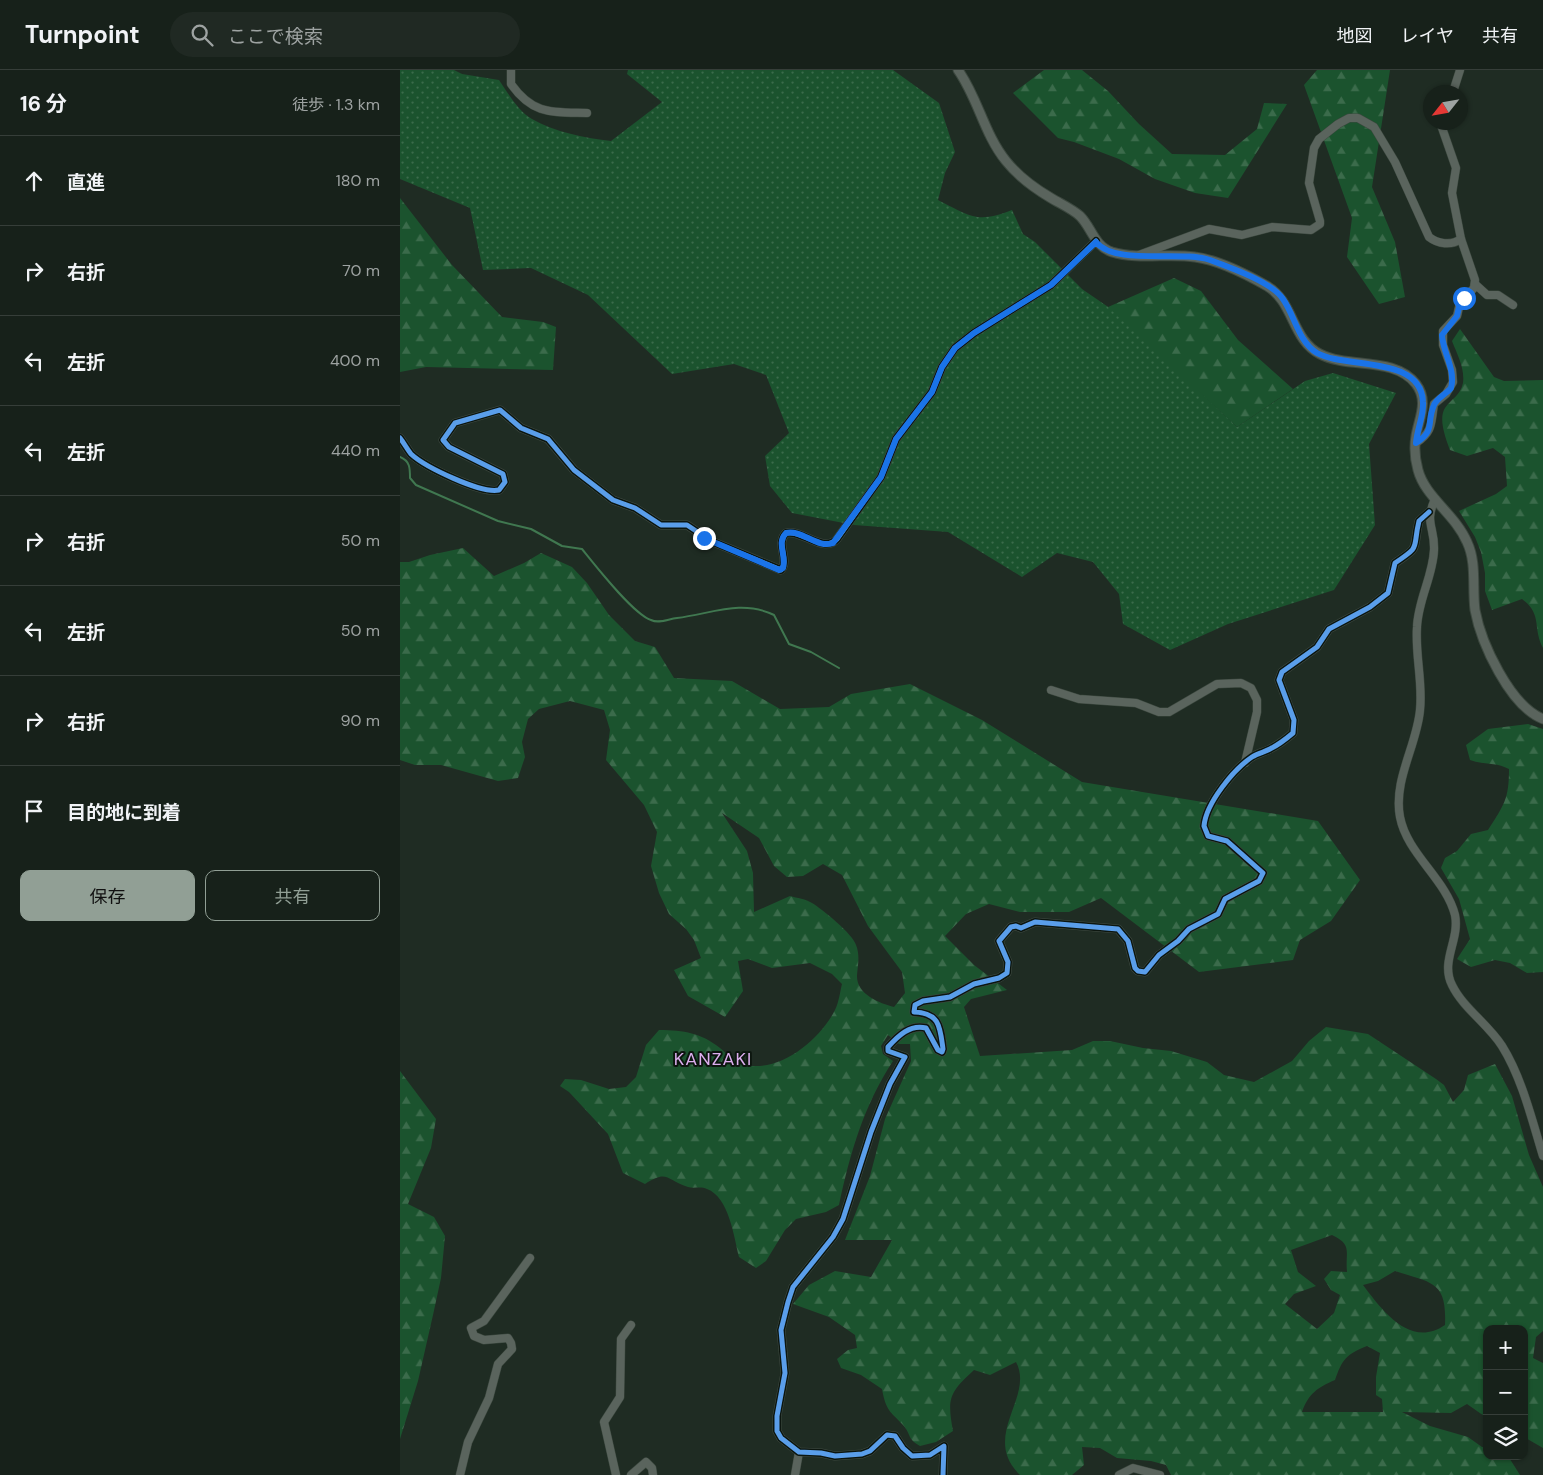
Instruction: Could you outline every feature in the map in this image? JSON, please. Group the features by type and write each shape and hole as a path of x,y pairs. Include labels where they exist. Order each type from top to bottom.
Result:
{"street":[{"path":"511,70 511,84 534,108 587,113"},
{"path":"958,70 971,91 993,141 1006,160 1030,184 1081,217 1096,242 1110,252 1195,257 1224,266 1263,283 1279,295 1304,339 1318,353 1332,358 1395,370 1407,375 1419,389 1423,402 1416,443 1418,472 1435,499 1452,516 1467,541 1473,567 1475,608 1480,629 1496,664 1519,702 1543,719"},
{"path":"1455,85 1460,70"},
{"path":"1138,255 1209,229 1242,235 1272,227 1311,230 1316,228 1320,220 1309,183 1314,148 1323,136 1349,118 1358,118 1374,127 1395,162 1429,237 1444,244 1461,239"},
{"path":"1443,130 1456,168 1452,192 1461,239 1475,284 1488,295 1498,295 1513,305"},
{"path":"400,438 410,453 429,466 483,489 500,490 505,479 500,471 449,447 443,440 455,422 500,410 521,428 548,440 574,470 613,500 635,508 661,525 687,525 710,542 781,570 784,564 782,538 786,533 795,533 825,544 831,544 837,539 881,477 896,439 932,392 942,367 955,348 974,333 1051,285 1096,242"},
{"path":"1416,443 1426,437 1430,429 1434,404 1451,388 1452,370 1443,344 1442,335 1455,320 1460,303 1471,293 1475,284"},
{"path":"943,1475 944,1446 930,1455 912,1456 892,1435 888,1435 870,1451 862,1454 835,1456 799,1452 781,1438 777,1431 777,1416 785,1373 781,1330 788,1302 793,1288 833,1237 843,1219 871,1132 890,1084 905,1057 888,1051 888,1047 908,1030 917,1026 926,1028 938,1050 942,1052 939,1024 934,1017 923,1012 914,1012 915,1005 923,1001 950,997 974,984 999,978 1007,973 1008,962 1000,939 1010,928 1016,926 1020,928 1035,922 1118,929 1128,941 1135,968 1141,972 1148,970 1159,955 1178,941 1189,929 1218,914 1226,899 1248,889 1263,876 1263,872 1227,841 1208,836 1204,826 1209,812 1224,784 1245,763 1254,756 1272,748 1293,733 1294,720 1279,680 1282,672 1318,646 1329,629 1370,607 1388,593 1395,563 1407,557 1415,547 1419,521 1429,512 1435,499"},
{"path":"1429,512 1434,551 1421,597 1416,627 1422,684 1420,711 1400,791 1400,816 1404,831 1452,907 1456,926 1447,971 1452,986 1502,1046 1514,1069 1543,1156"},
{"path":"1051,690 1079,699 1136,703 1159,712 1169,712 1217,684 1242,683 1251,688 1257,700 1257,712 1245,763"},
{"path":"460,1475 468,1442 489,1398 498,1364 512,1350 508,1338 480,1340 474,1336 471,1328 484,1321 530,1258"},
{"path":"616,1475 604,1422 620,1396 622,1388 619,1358 621,1339 631,1325"},
{"path":"795,1475 799,1452"},
{"path":"631,1475 646,1462 652,1468 653,1475"},
{"path":"1120,1475 1133,1468 1160,1475"}],"green space":[{"path":"400,70 454,70 462,74 499,80 518,107 527,116 541,124 560,131 611,141 662,102 627,74 628,70 893,70 939,103 955,152 945,173 938,200 974,216 990,217 1012,210 1023,234 1035,242 1082,289 1117,313 1237,427 1305,381 1333,373 1396,393 1369,444 1375,525 1334,590 1228,624 1170,650 1123,624 1119,594 1093,562 1057,553 1022,577 948,532 854,525 792,513 770,486 765,456 789,433 766,375 734,364 672,374 588,295 531,268 483,270 470,208 400,179"},
{"path":"1044,70 1082,70 1108,91 1139,124 1172,154 1225,155 1257,129 1264,103 1287,104 1228,198 1195,193 1155,179 1119,159 1058,138 1013,93"},
{"path":"1317,70 1390,70 1372,187 1395,242 1405,297 1379,304 1347,257 1352,218 1304,85"},
{"path":"400,198 452,265 502,317 543,322 556,327 553,370 426,367 400,372"},
{"path":"1174,278 1201,291 1238,340 1293,389 1237,427 1108,307"},
{"path":"1460,329 1494,377 1504,381 1543,380 1543,648 1533,610 1522,599 1492,610 1485,591 1485,573 1481,552 1475,537 1459,511 1496,494 1507,486 1505,457 1493,448 1467,456 1450,450 1445,435 1442,423 1443,413 1460,391 1463,383 1462,367 1452,341"},
{"path":"463,548 494,576 524,563 541,553 572,567 587,583 609,615 635,641 655,647 674,678 732,681 780,709 829,707 851,694 910,684 982,720 1082,782 1318,821 1360,880 1331,921 1300,940 1293,960 1199,972 1101,898 1069,912 1020,912 989,904 966,914 945,936 974,965 1007,990 971,999 964,1007 980,1056 1072,1050 1093,1041 1110,1041 1143,1048 1171,1051 1207,1062 1224,1075 1254,1082 1292,1061 1309,1041 1326,1027 1368,1034 1444,1085 1453,1102 1464,1090 1468,1075 1495,1064 1512,1096 1529,1155 1543,1187 1543,1331 1536,1337 1533,1358 1543,1363 1543,1448 1528,1439 1528,1325 1483,1325 1483,1415 1467,1404 1451,1413 1402,1412 1430,1426 1468,1437 1483,1447 1483,1460 1511,1460 1520,1475 1171,1475 1166,1465 1151,1461 1117,1458 1100,1448 1082,1447 1084,1465 1072,1475 1020,1475 1009,1460 1005,1446 1006,1431 1019,1389 1020,1375 1016,1362 990,1375 974,1370 959,1385 952,1397 950,1411 953,1431 936,1442 920,1446 916,1443 889,1410 882,1389 861,1375 841,1368 837,1359 848,1350 857,1348 855,1335 829,1317 793,1304 809,1285 835,1271 871,1277 892,1240 845,1240 870,1176 885,1119 911,1061 910,1044 899,1044 888,1035 881,1046 883,1054 893,1061 874,1095 859,1130 839,1205 826,1212 796,1219 785,1230 766,1261 756,1268 739,1257 729,1218 721,1200 714,1193 705,1188 688,1187 667,1177 658,1177 645,1184 623,1173 608,1134 569,1092 560,1086 565,1079 581,1080 609,1089 626,1087 636,1077 646,1045 659,1030 692,1033 713,1043 742,1064 756,1066 783,1060 819,1033 835,1010 842,984 832,974 810,963 772,968 748,959 738,961 743,991 725,1017 688,996 674,970 701,958 694,940 686,929 669,914 659,893 651,866 657,832 644,805 606,760 610,730 604,710 570,701 539,709 528,719 522,742 525,757 518,778 498,781 441,765 415,765 400,760 400,562 409,562 430,555","holes":["722,813 759,838 774,866 787,877 803,876 823,864 842,875 868,926 902,972 905,993 894,1007 869,997 860,987 857,975 858,952 854,940 837,922 817,906 807,900 790,896 754,912 753,873 747,851","1332,1235 1343,1242 1347,1249 1347,1272 1331,1271 1324,1279 1331,1290 1340,1295 1334,1313 1317,1329 1285,1304 1294,1294 1316,1286 1298,1272 1291,1250","1395,1271 1419,1278 1435,1286 1443,1300 1445,1325 1432,1331 1420,1332 1409,1329 1388,1315 1363,1285 1378,1281","1367,1346 1380,1353 1376,1377 1376,1395 1382,1399 1383,1412 1302,1412 1307,1400 1319,1388 1335,1380 1346,1358"]},
{"path":"1528,724 1543,729 1543,972 1527,973 1510,963 1495,960 1471,967 1457,959 1470,939 1459,899 1441,868 1445,858 1457,851 1471,834 1488,830 1507,795 1509,769 1499,765 1470,760 1466,745 1488,729"},
{"path":"400,1071 436,1119 431,1148 408,1204 434,1217 445,1236 441,1278 433,1315 418,1381 400,1439"}],"waterway":[{"path":"400,457 408,463 410,478 416,485 498,521 531,529 562,546 582,549 634,609 651,620 660,621 726,609 750,608 762,610 774,615 789,644 811,652 839,668"}],"cycle path":[{"path":"400,438 411,454 428,466 467,484 480,488 499,490 505,482 503,474 449,447 443,440 455,423 500,410 521,428 548,439 574,470 613,500 635,508 661,525 687,525 711,541 781,570 784,561 782,542 786,533 799,534 825,544 837,539 881,477 896,439 932,392 942,367 955,348 974,333 1051,285 1096,241"},
{"path":"943,1475 944,1446 930,1455 912,1456 903,1448 895,1436 887,1435 870,1451 862,1454 835,1456 799,1452 781,1438 777,1431 777,1416 785,1373 781,1330 788,1302 793,1287 833,1237 843,1219 871,1132 890,1084 905,1057 888,1051 888,1047 905,1032 920,1027 926,1028 938,1050 942,1052 941,1034 937,1023 929,1015 914,1012 915,1005 923,1001 950,997 974,984 999,978 1007,973 1008,962 999,941 1011,927 1021,928 1035,922 1118,929 1128,941 1135,968 1138,971 1145,972 1159,955 1178,941 1189,929 1218,914 1225,899 1259,881 1263,873 1227,841 1208,836 1204,826 1210,807 1222,787 1245,762 1276,746 1293,733 1294,720 1279,680 1282,672 1317,647 1329,629 1370,607 1388,593 1395,563 1413,549 1419,521 1429,512"}],"district":[{"name":"KANZAKI","path":"713,1059"}],"route":[{"path":"704,538 779,570 783,568 784,564 781,542 783,535 786,533 795,533 825,544 833,543 881,477 896,439 932,392 942,367 955,348 974,333 1051,285 1096,242 1107,250 1120,254 1195,257 1208,260 1263,283 1283,299 1300,333 1312,350 1325,357 1400,371 1416,384 1423,402 1416,443 1426,437 1430,429 1434,404 1446,394 1453,382 1452,370 1445,354 1442,335 1443,331 1455,320 1460,303 1464,298"}]}
